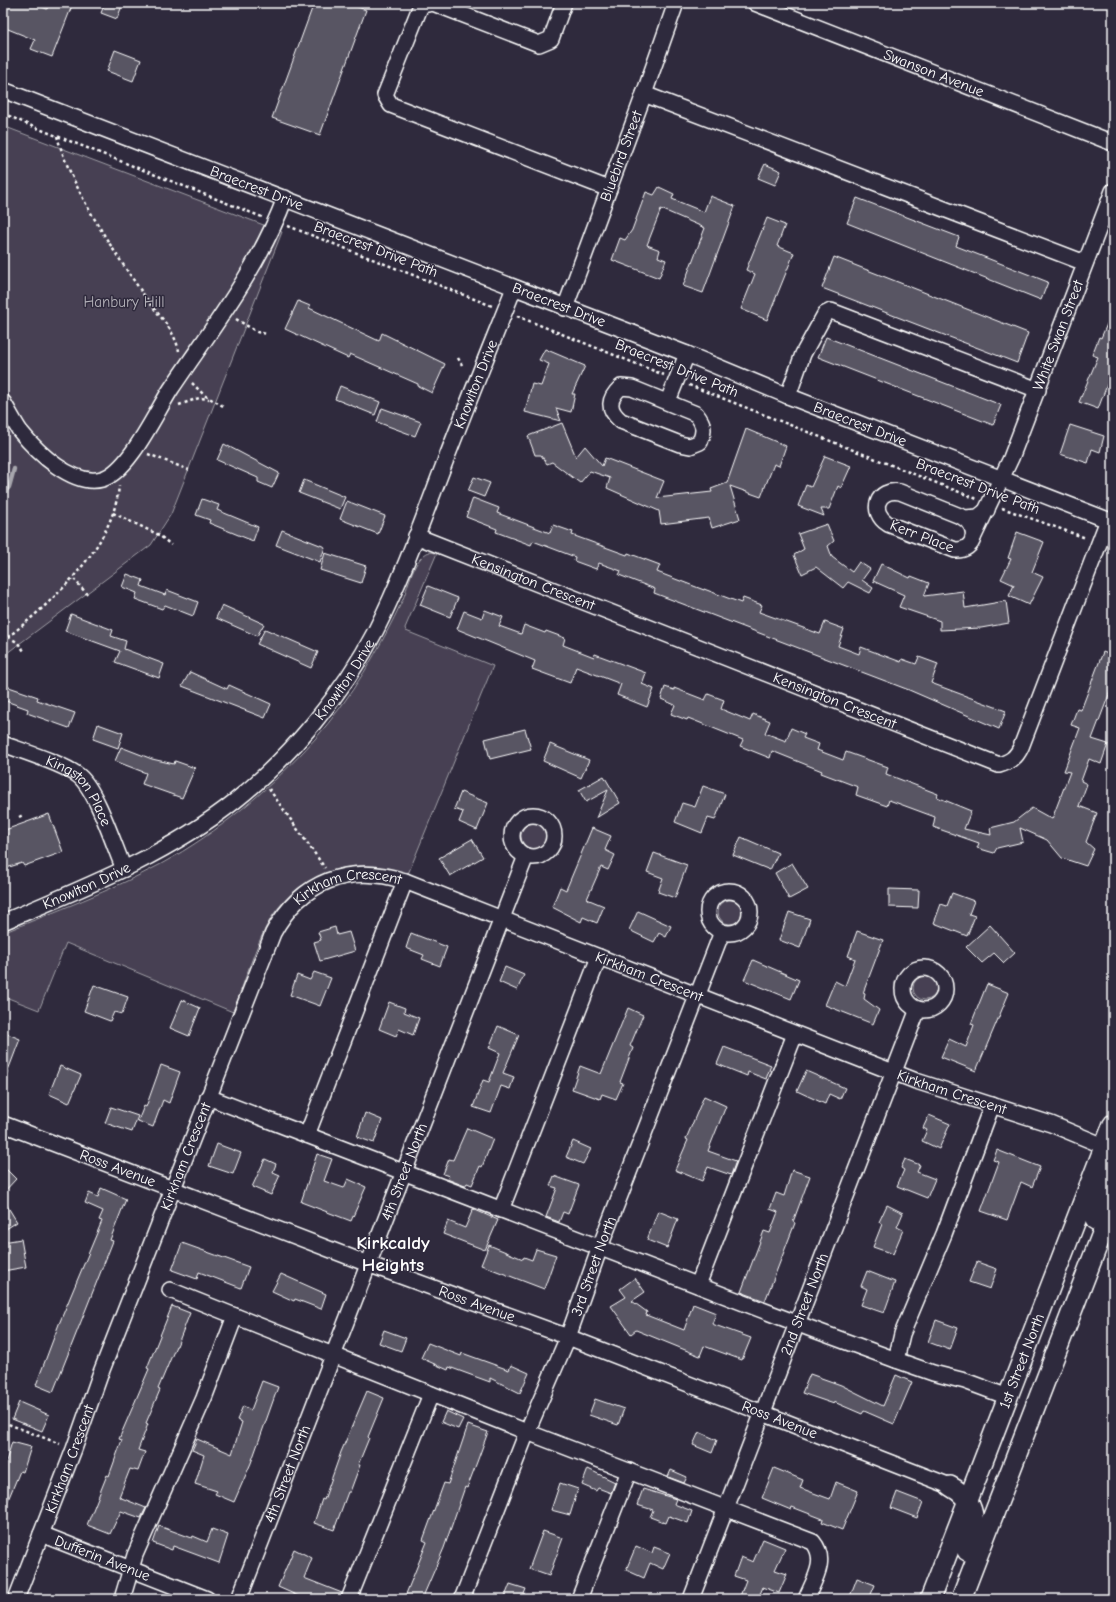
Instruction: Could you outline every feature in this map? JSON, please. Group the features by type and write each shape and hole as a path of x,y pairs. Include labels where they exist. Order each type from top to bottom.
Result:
{"main road":[{"name":"1st Street North","path":"930,1599 1113,1124"},
{"path":"1067,1321 1083,1252 1110,1179 1110,1164 1104,1146"},
{"name":"1st Street North","path":"961,1599 1113,1205"},
{"path":"950,1486 962,1488 970,1485 982,1463"},
{"path":"949,1599 974,1528 972,1512 968,1501 961,1492 950,1486"}],"street":[{"path":"564,3 551,39 539,44 433,3 421,5 384,95 391,104 609,189"},
{"name":"Bluebird Street","path":"565,308 676,3"},
{"name":"Swanson Avenue","path":"755,3 1113,143"},
{"name":"Braecrest Drive","path":"3,90 687,354 788,396 1110,521"},
{"path":"644,94 1085,263"},
{"name":"White Swan Street","path":"1002,479 1038,390 1113,191"},
{"path":"3,402 21,431 44,455 65,472 80,478 102,479 116,472 135,448 160,406 224,313 276,222 285,198"},
{"name":"Knowlton Drive","path":"3,922 124,869 181,839 233,803 261,779 291,748 327,705 360,658 387,606 514,288"},
{"path":"788,396 803,354 825,314 831,311 1038,390"},
{"path":"668,401 687,354"},
{"path":"621,387 632,388 668,401 696,414 703,423 704,432 700,442 690,446 680,444 621,421 614,414 610,404 614,393 621,387"},
{"name":"Kerr Place","path":"973,538 974,527 962,517 895,491 888,492 882,496 877,508 879,517 888,524 949,548 961,550 966,548 973,538 1002,479"},
{"name":"Kerr Place","path":"962,517 978,517 988,507"},
{"name":"Kensington Crescent","path":"416,536 999,765 1009,762 1017,756 1022,747 1023,739 1099,543 1110,521"},
{"name":"Kingston Place","path":"3,744 64,768 79,776 89,788 124,869"},
{"name":"4th Street North","path":"239,1599 526,856"},
{"name":"Kirkham Crescent","path":"16,1599 74,1449 100,1375 273,932 281,917 293,903 311,888 332,879 352,874 371,874 388,876 405,881 894,1073 949,1093 1051,1124 1104,1146"},
{"path":"307,1135 405,881"},
{"name":"3rd Street North","path":"462,1599 527,1432 568,1337 600,1247 722,932"},
{"path":"501,1210 599,957"},
{"name":"2nd Street North","path":"691,1599 918,1009"},
{"path":"698,1285 795,1034"},
{"path":"208,1097 798,1324 933,1373 964,1381 1008,1397"},
{"path":"896,1360 902,1334 944,1234 992,1105"},
{"name":"Ross Avenue","path":"3,1124 368,1264 568,1337 950,1486"},
{"path":"170,1290 527,1432 813,1542 819,1549 821,1561 806,1599"},
{"path":"122,1599 135,1555 204,1398 235,1316"},
{"path":"349,1599 431,1394"},
{"path":"579,1599 629,1471"},
{"name":"Dufferin Avenue","path":"41,1534 207,1599"}],"path":[{"name":"Braecrest Drive Path","path":"3,113 57,136 504,311 988,507 1099,543"},
{"path":"57,136 62,156 97,221 147,299 172,331 187,376 200,392 223,406"},
{"path":"224,313 257,332 267,334"},
{"path":"458,358 462,365"},
{"path":"174,408 190,400 199,398 217,402"},
{"path":"135,448 188,470"},
{"path":"3,641 74,579 100,540 113,514 118,496 121,466"},
{"path":"113,514 159,535 171,544"},
{"path":"74,579 86,594"},
{"path":"8,637 17,642 25,652"},
{"path":"261,779 332,879"},
{"path":"19,817 23,815"},
{"path":"3,1422 74,1449"}],"green space":[{"name":"Hanbury Hill","path":"3,126 282,232 171,514 151,545 3,656"},
{"path":"429,552 437,553 405,628 406,631 493,666 408,874 379,867 354,866 326,873 301,887 280,906 271,918 255,951 233,1012 66,943 39,1010 3,996 3,933 123,883 161,864 223,824 262,792 298,757 315,739 353,690 375,654 394,618 403,599 415,566 424,555"},
{"path":"534,823 543,827 547,836 543,845 534,849 525,845 521,836 525,827"},
{"path":"730,900 735,901 741,907 741,917 735,923 730,924 725,923 719,917 718,912 719,907 725,901"},
{"path":"925,976 930,977 936,983 936,993 930,999 925,1000 920,999 914,993 913,988 914,983 920,977"}],"building":[{"path":"3,3 31,3 47,9 49,3 73,3 52,57 31,49 35,40 3,27"},
{"path":"105,3 123,3 117,19 101,13"},
{"path":"314,3 347,3 366,10 320,135 272,118"},
{"path":"115,50 141,60 133,81 107,71"},
{"path":"765,164 781,171 775,185 758,178"},
{"path":"659,187 674,194 672,199 704,212 710,196 735,206 703,293 683,286 705,228 661,209 647,245 660,250 658,257 666,260 659,278 612,260 620,238 625,240 632,230 646,192 654,195"},
{"path":"857,198 959,237 956,246 1048,282 1041,300 847,223"},
{"path":"767,218 785,225 777,246 794,253 767,320 741,309 755,274 746,270"},
{"path":"834,257 1028,333 1017,363 822,288"},
{"path":"298,301 310,306 309,308 379,341 382,333 445,364 432,393 418,386 418,384 350,354 348,358 285,329"},
{"path":"1113,310 1113,378 1110,377 1098,409 1079,402 1098,357 1092,355 1099,337 1101,338"},
{"path":"826,337 1001,405 993,425 818,357"},
{"path":"545,349 585,366 572,394 575,394 571,412 556,408 561,421 525,412 532,384 541,386 549,364 539,360"},
{"path":"340,386 380,402 375,415 335,399"},
{"path":"382,408 421,422 415,436 377,422"},
{"path":"562,423 576,457 585,446 602,466 605,458 664,481 657,498 712,492 711,489 727,483 746,429 786,446 779,466 774,464 761,497 730,486 740,519 712,528 709,518 661,524 659,511 607,488 610,478 590,471 580,483 552,462 547,464 541,455 535,455 528,436"},
{"path":"1070,425 1104,436 1100,452 1092,449 1088,463 1060,454"},
{"path":"224,444 279,473 272,488 258,482 258,478 217,460"},
{"path":"825,456 851,466 841,488 838,486 829,509 821,509 824,516 798,506 806,485 811,487"},
{"path":"474,477 490,483 484,497 468,491"},
{"path":"304,480 345,497 340,509 299,493"},
{"path":"473,498 499,508 497,513 550,533 553,525 573,532 572,535 660,565 657,572 741,603 743,598 762,605 759,612 820,634 825,622 844,629 838,646 859,654 861,647 901,662 902,659 916,664 919,657 938,664 931,683 1006,711 999,729 909,690 654,593 655,589 619,575 621,571 599,563 596,569 574,561 575,557 533,541 531,545 496,532 497,529 466,517"},
{"path":"202,499 219,505 217,510 258,527 253,541 209,523 210,520 196,515"},
{"path":"347,501 385,516 378,534 340,519"},
{"path":"827,524 834,541 828,546 832,557 852,572 859,562 870,569 862,580 873,588 870,593 848,582 843,588 816,567 802,574 794,555 804,549 798,534"},
{"path":"282,530 325,547 320,562 276,545"},
{"path":"1017,532 1044,542 1032,572 1043,577 1029,605 1009,596 1014,585 1001,579 1011,559 1008,558"},
{"path":"325,553 366,566 361,583 320,570"},
{"path":"881,564 910,578 911,576 929,583 924,596 963,591 965,608 1006,601 1009,623 981,628 940,630 940,621 899,607 904,595 873,581"},
{"path":"127,574 143,580 141,586 165,595 167,590 198,602 193,616 165,605 162,609 135,599 137,593 122,587"},
{"path":"428,586 458,598 450,617 420,605"},
{"path":"222,605 264,624 257,636 216,618"},
{"path":"485,610 503,617 499,626 521,634 524,625 545,633 546,631 565,638 563,645 594,657 595,654 646,673 642,684 654,689 647,707 617,695 621,684 576,667 570,683 532,669 535,661 457,629 464,611 482,618"},
{"path":"71,614 113,630 111,636 126,641 124,649 164,664 159,678 115,662 120,651 65,631"},
{"path":"265,629 318,652 311,668 257,644"},
{"path":"1103,652 1113,656 1113,684 1092,739 1108,744 1101,764 1089,759 1081,781 1087,784 1079,806 1097,813 1086,842 1094,849 1086,866 1062,858 1047,840 1020,828 1023,842 997,848 994,853 977,848 979,843 933,827 935,817 889,800 887,806 856,795 858,787 821,773 822,771 772,751 770,758 740,746 743,740 688,718 687,720 671,714 675,705 661,699 665,687 674,690 674,688 705,700 708,694 724,700 721,709 750,721 753,714 770,721 765,733 786,741 791,728 805,734 803,738 819,744 817,750 843,760 846,752 888,767 886,774 938,794 937,797 971,811 964,829 991,835 990,828 1014,822 1032,808 1052,819 1070,772 1064,771 1080,728 1071,725 1077,709 1081,710"},
{"path":"190,672 227,689 229,685 271,704 265,718 182,686"},
{"path":"3,685 38,697 37,700 75,713 69,728 27,713 28,709 3,700"},
{"path":"98,724 123,733 118,748 93,739"},
{"path":"525,729 531,749 490,759 485,739"},
{"path":"550,744 589,760 581,778 543,761"},
{"path":"121,747 152,759 174,764 175,761 195,768 182,798 142,784 146,773 115,761"},
{"path":"604,776 620,803 596,818 608,790 586,802 579,790"},
{"path":"703,786 725,794 715,820 708,818 702,833 675,822 682,803 695,807"},
{"path":"461,792 488,803 477,830 459,822 463,812 454,809"},
{"path":"49,814 63,852 24,866 22,863 3,869 3,837 7,835 5,830"},
{"path":"592,828 611,836 605,850 615,855 608,870 601,867 587,899 604,906 597,923 583,917 581,922 552,907 560,887 566,890"},
{"path":"741,837 778,853 770,870 733,855"},
{"path":"472,839 483,857 450,876 439,858"},
{"path":"654,853 687,865 675,898 658,892 663,878 647,872"},
{"path":"792,863 808,889 789,899 775,873"},
{"path":"889,889 919,890 918,908 889,907"},
{"path":"952,893 974,901 969,914 975,916 967,936 934,923 941,904 947,906"},
{"path":"638,911 671,926 666,937 659,933 654,942 629,930"},
{"path":"789,912 810,919 800,948 779,940"},
{"path":"990,925 1015,953 1004,963 994,953 982,963 966,947"},
{"path":"335,927 337,935 349,932 355,951 320,961 314,942 321,940 318,932"},
{"path":"857,931 883,940 863,993 865,994 864,999 879,1010 873,1024 825,1005 835,981 845,986 855,959 848,956"},
{"path":"411,933 447,947 440,966 422,959 424,955 406,948"},
{"path":"753,960 799,980 791,999 744,980"},
{"path":"505,967 524,975 517,990 499,982"},
{"path":"314,972 331,978 320,1006 290,995 297,975 310,980"},
{"path":"987,984 1009,993 976,1071 941,1057 949,1039 966,1047 974,1025 971,1024"},
{"path":"94,985 128,997 122,1014 114,1012 110,1021 84,1011"},
{"path":"182,1000 200,1008 189,1036 170,1028"},
{"path":"389,1002 405,1008 404,1012 419,1018 413,1035 399,1029 396,1036 379,1029"},
{"path":"628,1008 643,1015 630,1046 633,1048 620,1082 623,1083 616,1099 602,1094 600,1099 572,1089 580,1066 601,1074"},
{"path":"498,1026 519,1035 503,1073 514,1077 510,1089 501,1086 491,1113 473,1107 483,1080 489,1082 500,1053 489,1048"},
{"path":"3,1032 20,1039 4,1081 3,1081"},
{"path":"724,1047 771,1065 766,1079 748,1072 747,1076 717,1064"},
{"path":"161,1065 180,1072 169,1103 163,1100 153,1127 138,1121 144,1106 146,1107"},
{"path":"60,1066 81,1075 69,1103 49,1094"},
{"path":"806,1071 845,1088 840,1099 829,1094 825,1104 797,1091"},
{"path":"704,1096 726,1106 708,1151 736,1161 731,1175 708,1167 702,1181 675,1170"},
{"path":"111,1107 138,1116 132,1132 105,1123"},
{"path":"365,1113 382,1120 374,1143 357,1137"},
{"path":"929,1115 950,1124 939,1149 922,1141 927,1130 923,1128"},
{"path":"467,1128 493,1139 482,1167 480,1166 472,1185 467,1183 465,1186 447,1179 449,1176 443,1174 449,1159 453,1160"},
{"path":"573,1141 591,1149 583,1164 566,1157"},
{"path":"217,1144 241,1153 233,1174 209,1166"},
{"path":"997,1150 1040,1167 1032,1187 1021,1182 1007,1220 981,1211 999,1162 993,1160"},
{"path":"317,1154 332,1159 324,1181 344,1188 348,1179 366,1187 351,1221 301,1202"},
{"path":"265,1159 276,1164 273,1172 280,1175 271,1195 252,1187"},
{"path":"905,1159 920,1165 917,1172 935,1179 927,1198 897,1186 904,1170 901,1168"},
{"path":"3,1166 16,1179 3,1193"},
{"path":"792,1170 810,1176 793,1222 795,1223 765,1301 741,1292 764,1231 770,1233 778,1212 770,1209 776,1193 784,1196"},
{"path":"554,1176 579,1185 568,1214 563,1212 559,1222 546,1217 557,1188 550,1186"},
{"path":"101,1188 126,1199 110,1240 113,1241 53,1392 36,1385 59,1324 102,1221 99,1220 103,1211 85,1203 89,1193 98,1197"},
{"path":"3,1199 17,1222 3,1231"},
{"path":"887,1205 903,1213 897,1227 903,1230 893,1254 873,1247 882,1224 879,1222"},
{"path":"473,1209 498,1220 485,1250 443,1234 448,1221 465,1228"},
{"path":"658,1211 678,1219 667,1248 647,1240"},
{"path":"21,1239 26,1267 3,1271 3,1242"},
{"path":"182,1243 249,1267 241,1288 199,1272 197,1279 172,1270"},
{"path":"489,1245 523,1259 524,1257 532,1260 536,1249 556,1255 544,1289 481,1265"},
{"path":"977,1262 997,1269 990,1289 969,1282"},
{"path":"867,1271 895,1282 884,1313 861,1305 867,1289 861,1286"},
{"path":"281,1274 326,1294 321,1309 295,1299 294,1301 272,1291"},
{"path":"635,1278 645,1292 632,1301 647,1312 646,1315 684,1330 693,1304 716,1313 712,1324 751,1338 742,1360 704,1346 700,1356 636,1330 631,1334 611,1306 626,1297 620,1289"},
{"path":"172,1306 190,1313 158,1389 160,1390 146,1423 148,1424 138,1450 145,1452 138,1471 130,1469 119,1497 146,1508 141,1518 121,1511 110,1534 87,1525 107,1475 109,1476 122,1440 119,1439 149,1369 147,1368"},
{"path":"936,1320 958,1328 950,1350 928,1342"},
{"path":"384,1330 406,1338 401,1351 379,1343"},
{"path":"428,1343 461,1356 462,1353 509,1370 511,1365 529,1373 520,1393 490,1378 490,1382 449,1367 448,1370 421,1358"},
{"path":"810,1374 841,1385 883,1406 896,1375 912,1382 894,1424 864,1411 862,1414 834,1402 834,1404 802,1393"},
{"path":"262,1381 278,1387 251,1463 234,1502 215,1494 217,1491 195,1484 204,1455 192,1450 197,1439 232,1454 242,1422 237,1420 243,1406 251,1410"},
{"path":"367,1391 384,1398 368,1437 369,1438 358,1465 360,1465 350,1492 348,1492 334,1530 314,1523 322,1499 324,1500 341,1452"},
{"path":"595,1399 624,1409 618,1425 589,1415"},
{"path":"19,1402 49,1415 42,1431 12,1419"},
{"path":"446,1411 463,1419 458,1429 441,1422"},
{"path":"468,1425 488,1432 477,1462 467,1488 465,1487 444,1548 422,1599 404,1599 427,1542 423,1540 444,1483 448,1484"},
{"path":"699,1432 717,1440 712,1453 693,1445"},
{"path":"12,1442 31,1447 23,1472 20,1471 3,1512 3,1471"},
{"path":"774,1468 803,1480 800,1488 830,1499 836,1482 858,1491 842,1530 822,1522 823,1519 792,1507 791,1510 762,1498"},
{"path":"588,1469 615,1482 611,1493 598,1488 596,1491 582,1485"},
{"path":"671,1470 687,1477 684,1483 668,1477"},
{"path":"560,1483 578,1489 570,1515 551,1510"},
{"path":"643,1489 676,1499 674,1504 692,1511 688,1523 669,1516 666,1523 650,1517 653,1510 637,1505"},
{"path":"897,1492 923,1502 917,1518 891,1508"},
{"path":"159,1526 192,1538 193,1536 207,1542 212,1529 228,1535 219,1563 173,1546 172,1550 153,1543"},
{"path":"543,1531 563,1538 549,1576 529,1569"},
{"path":"763,1539 785,1548 775,1570 787,1574 779,1593 763,1587 758,1599 739,1599 746,1580 734,1576 741,1557 753,1562"},
{"path":"636,1546 652,1553 654,1547 670,1553 663,1569 650,1563 644,1578 626,1570"},
{"path":"294,1549 312,1558 304,1578 342,1593 340,1599 305,1599 278,1587"},
{"path":"857,1578 875,1585 869,1599 849,1599"},
{"path":"510,1584 526,1589 522,1599 504,1599"}],"waterway":[{"path":"3,494 9,487 14,469"}],"district":[{"name":"Kirkcaldy Heights","path":"393,1254"}]}
